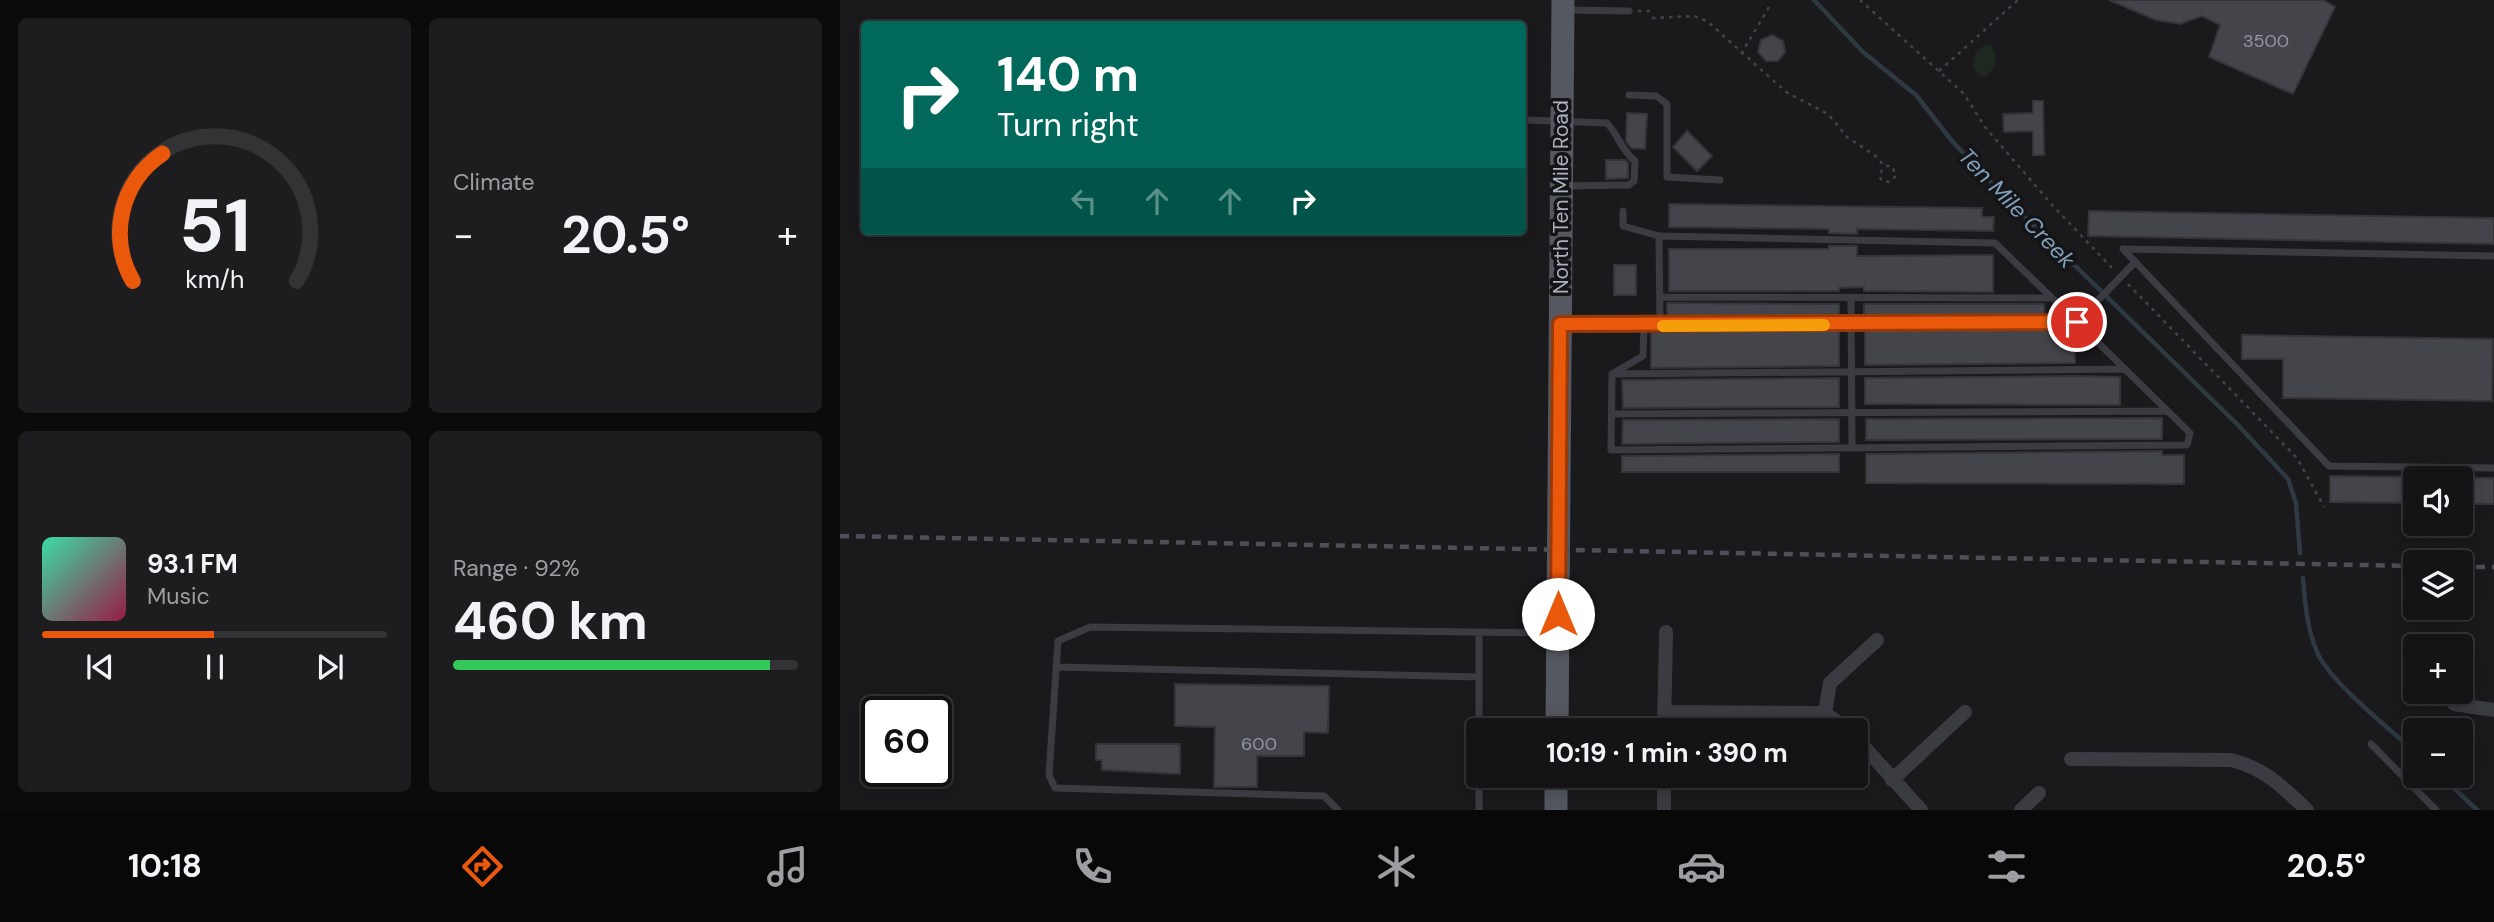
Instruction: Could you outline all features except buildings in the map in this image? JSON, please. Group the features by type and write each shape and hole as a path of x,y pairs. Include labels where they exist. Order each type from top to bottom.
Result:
{"main road":[{"name":"North Ten Mile Road","path":"1557,718 1563,5"},
{"path":"1556,788 1556,810"}],"street":[{"path":"1664,718 1666,632"},
{"path":"1825,713 1829,683 1877,640"},
{"path":"2455,704 2494,710"},
{"path":"1664,712 1825,713 1832,718"},
{"path":"1892,780 1965,712"},
{"path":"1868,752 1921,810"},
{"path":"2071,758 2231,760 2253,765 2271,776 2307,810"},
{"path":"1664,788 1664,810"},
{"path":"2021,810 2039,793"}],"lane":[{"path":"1563,5 1629,11"},
{"path":"1629,95 1656,96 1667,104 1667,177 1720,180"},
{"path":"1526,120 1562,124 1607,123 1614,130 1620,148 1635,161 1634,181 1629,185 1561,186"},
{"path":"1612,374 1611,450 2187,445 2190,433 1996,243 1659,236 1623,226 1623,211"},
{"path":"1659,236 1660,326"},
{"path":"2494,256 2123,249 2329,466 2494,468"},
{"path":"1560,324 1660,326 2077,322 2135,262"},
{"path":"1660,297 2053,298"},
{"path":"1851,298 1852,448"},
{"path":"1612,374 1643,356 1644,326"},
{"path":"1612,374 2125,369"},
{"path":"1612,414 2167,411"},
{"path":"1338,810 1324,796 1055,788 1049,775 1058,641 1090,627 1558,633"},
{"path":"1479,633 1479,718"},
{"path":"1056,667 1479,677"},
{"path":"2371,744 2436,810"},
{"path":"1479,788 1479,810"}],"path":[{"path":"1860,0 1964,94 1985,128 2053,206 2297,458 2324,507"},
{"path":"1939,71 2018,0"},
{"path":"1741,54 1769,7"},
{"path":"1629,11 1652,11"},
{"path":"1652,18 1701,18 1786,92 1828,114 1847,138 1877,157 1884,166"},
{"path":"1889,165 1896,171 1895,179 1890,182 1882,181 1879,176 1884,166 1889,165"}],"shaded area":[{"path":"1986,44 1991,46 1996,59 1992,70 1985,77 1972,67 1976,51"}],"waterway":[{"name":"Ten Mile Creek","path":"1814,0 1863,52 1916,95 1952,141 2012,204 2238,425 2288,479 2296,503 2300,553"},
{"name":"Ten Mile Creek","path":"2303,578 2311,634 2324,664 2347,690 2403,742"},
{"name":"Ten Mile Creek","path":"2454,788 2477,810"}],"railway":[{"path":"840,536 2403,566"},
{"path":"2473,567 2494,567"}],"slow traffic":[{"path":"1663,326 1824,325"}],"route":[{"path":"1558,614 1560,324 1660,326 2077,322"}]}
